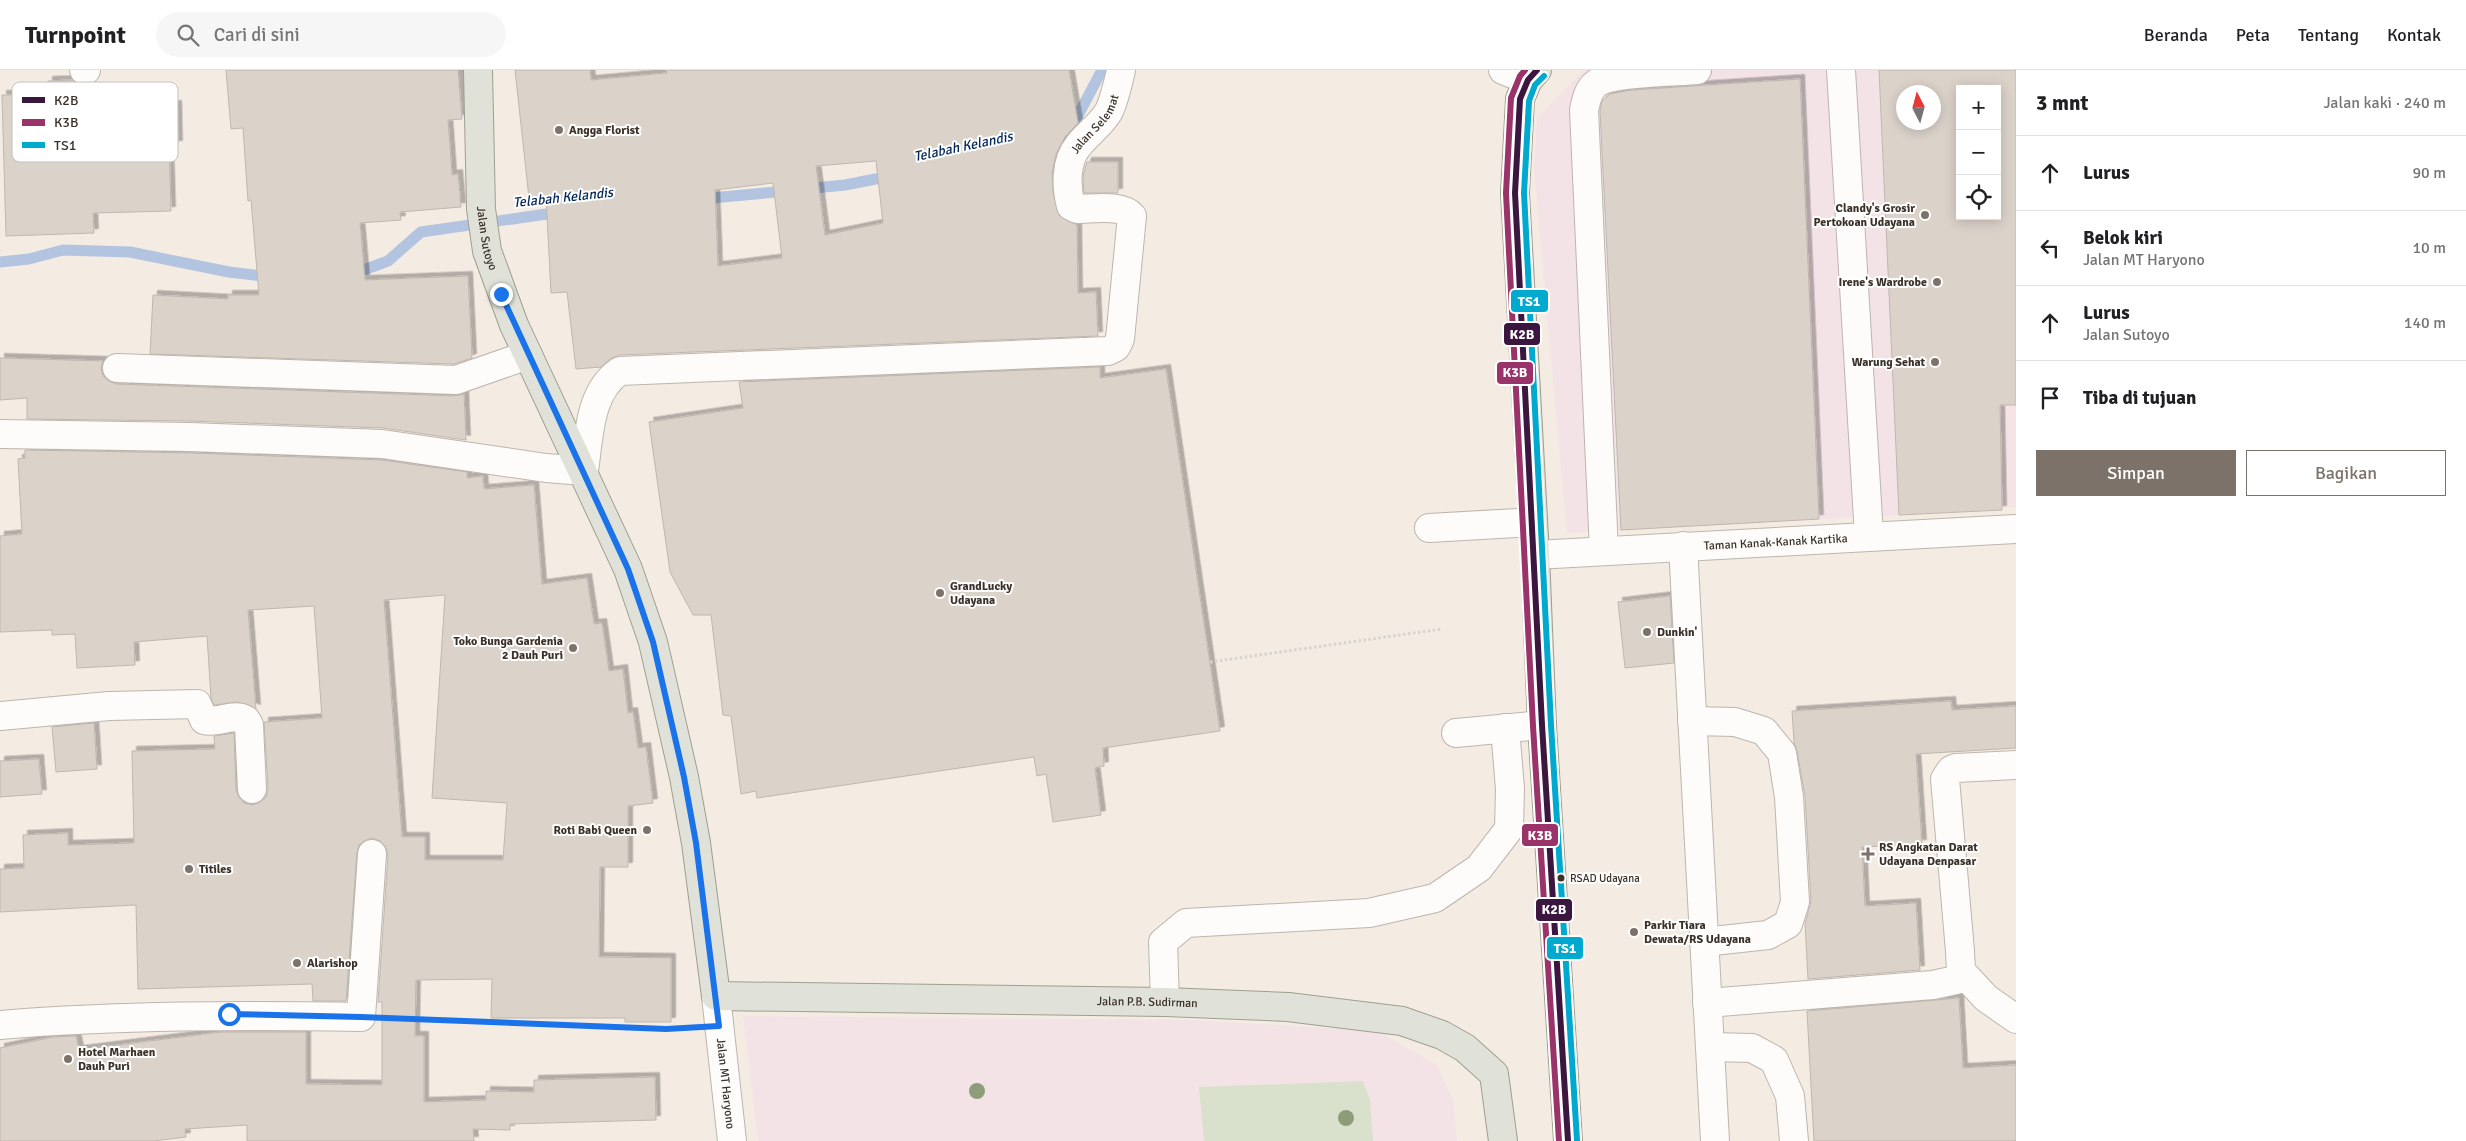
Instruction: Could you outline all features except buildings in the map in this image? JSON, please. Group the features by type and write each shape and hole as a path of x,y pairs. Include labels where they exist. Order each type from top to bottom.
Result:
{"main road":[{"name":"Jalan Sutoyo","path":"478,70 481,209 487,251 501,294 528,355 584,471 628,569 653,642 684,777 696,843 716,996"},
{"path":"1533,75 1520,100 1515,193 1536,555 1542,725 1568,1141"},
{"name":"Jalan P.B. Sudirman","path":"716,996 1164,1002 1288,1006 1402,1021 1442,1035 1465,1048 1494,1074 1503,1141"}],"street":[{"name":"Jalan Selemat","path":"584,471 599,393 609,378 620,371 1108,351 1116,347 1120,339 1132,216 1129,212 1121,210 1077,208 1071,206 1068,176 1069,166 1077,147 1099,124 1108,111 1121,70"},
{"path":"1503,70 1533,75"},
{"path":"1604,551 1584,110 1588,94 1598,82 1617,77 1697,70"},
{"path":"1842,70 1870,536"},
{"path":"117,368 456,380 528,355"},
{"path":"0,434 190,437 382,444 546,468 584,471"},
{"path":"1429,528 1533,522"},
{"name":"Taman Kanak-Kanak Kartika","path":"1536,555 2016,529"},
{"path":"1683,546 1715,1141"},
{"path":"0,716 109,706 197,704 204,720 210,721 237,717 246,720 249,725 252,788"},
{"path":"1692,721 1735,722 1764,731 1782,753 1789,797 1795,902 1788,924 1768,935 1704,942"},
{"path":"1456,733 1542,725"},
{"path":"1164,1002 1163,942 1186,924 1369,913 1435,898 1479,868 1509,829 1510,789 1505,728"},
{"path":"1707,1003 1948,983 1956,980 1961,971 1945,779 1951,770 1956,768 2016,765"},
{"path":"0,1025 86,1018 220,1015 361,1017 372,854"},
{"path":"1961,971 1986,998 2016,1018"},
{"name":"Jalan MT Haryono","path":"716,996 732,1141"},
{"path":"1711,1047 1752,1048 1774,1060 1790,1096 1794,1141"}],"path":[{"path":"1210,662 1442,629"},
{"path":"361,1017 666,1029 719,1026"}],"shaded area":[{"path":"1584,70 2016,70 2001,85 1956,85 1956,220 1961,220 2002,507 1899,515 1567,533 1534,170 1537,118"},
{"path":"2016,149 2016,507 2002,507 1994,220 2001,220 2001,202"},
{"path":"743,1016 1193,1020 1377,1031 1437,1065 1453,1100 1457,1141 758,1141"}],"green space":[{"path":"1363,1081 1370,1100 1373,1141 1204,1141 1199,1087"}],"waterway":[{"name":"Telabah Kelandis","path":"1049,143 1065,140 1102,70"},
{"name":"Telabah Kelandis","path":"803,189 845,185 891,176"},
{"name":"Telabah Kelandis","path":"701,199 787,191"},
{"name":"Telabah Kelandis","path":"350,275 388,261 421,232 561,212"},
{"name":"Telabah Kelandis","path":"0,262 29,259 63,250 130,252 229,272 271,277"}],"transit line":[{"name":"K3B","path":"1525,70 1520,76 1511,98 1506,193 1533,726 1559,1141"},
{"name":"K2B","path":"1537,70 1528,80 1520,99 1515,193 1542,725 1568,1141"},
{"name":"TS1","path":"1544,76 1535,85 1529,101 1524,193 1551,725 1577,1140"}],"place":[{"name":"Angga Florist","path":"559,130"},
{"name":"Clandy's Grosir Pertokoan Udayana","path":"1925,215"},
{"name":"Irene's Wardrobe","path":"1937,282"},
{"name":"Warung Sehat","path":"1935,362"},
{"name":"GrandLucky Udayana","path":"940,593"},
{"name":"Dunkin'","path":"1647,632"},
{"name":"Toko Bunga Gardenia 2 Dauh Puri","path":"573,648"},
{"name":"Roti Babi Queen","path":"647,830"},
{"name":"RS Angkatan Darat Udayana Denpasar","path":"1868,854"},
{"name":"Titiles","path":"189,869"},
{"name":"RSAD Udayana","path":"1561,878"},
{"name":"Parkir Tiara Dewata/RS Udayana","path":"1634,932"},
{"name":"Alarishop","path":"297,963"},
{"name":"Hotel Marhaen Dauh Puri","path":"68,1059"}],"route":[{"path":"229,1014 361,1017 666,1029 719,1026 696,843 684,777 653,642 628,569 501,294"}]}
